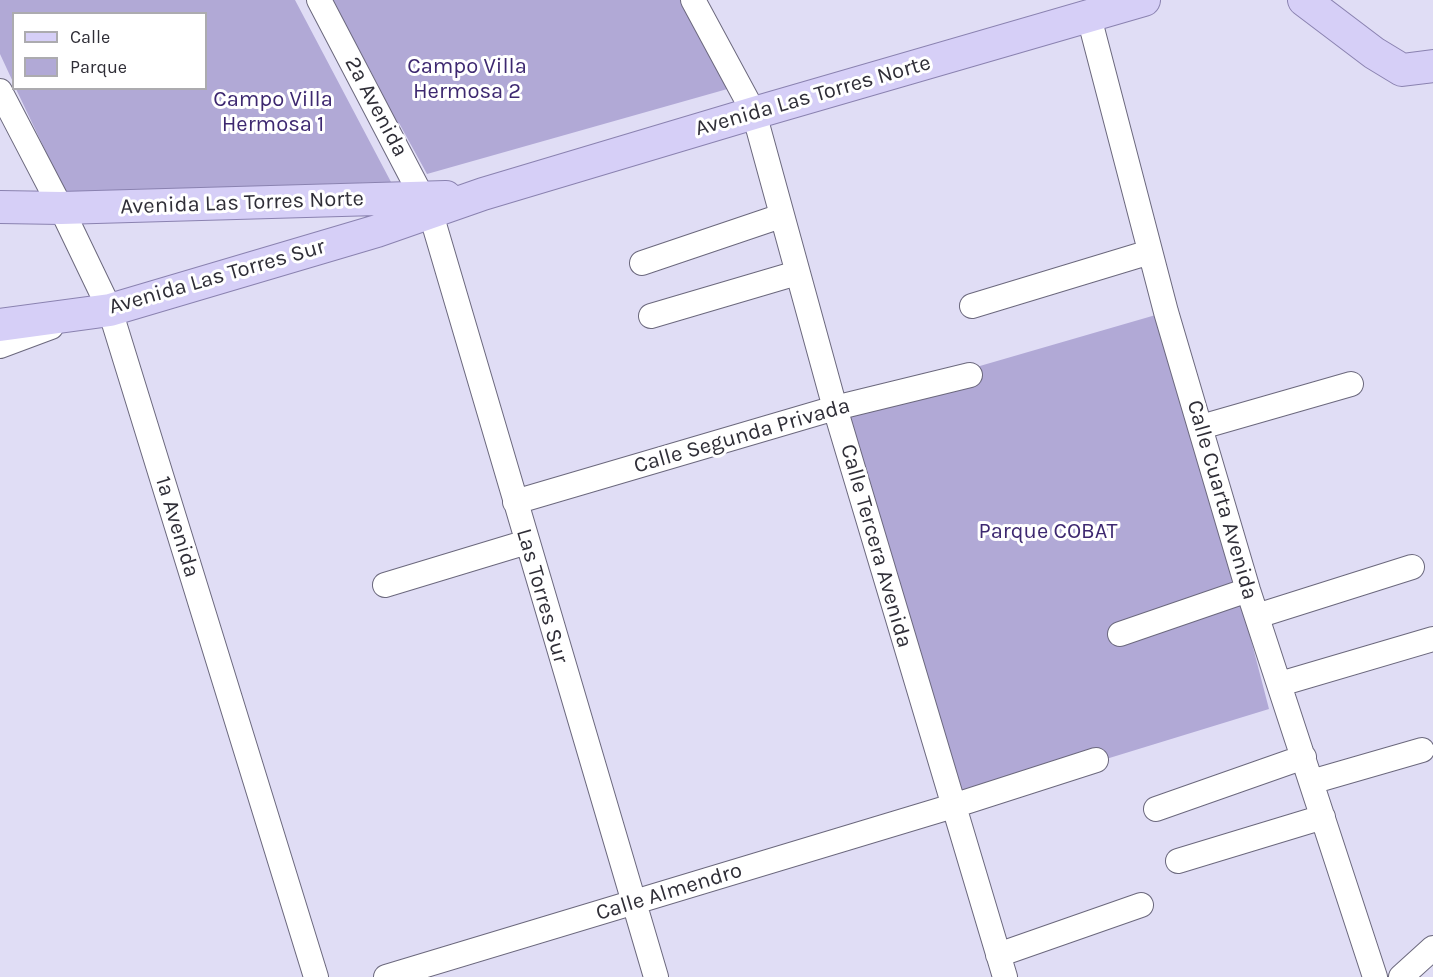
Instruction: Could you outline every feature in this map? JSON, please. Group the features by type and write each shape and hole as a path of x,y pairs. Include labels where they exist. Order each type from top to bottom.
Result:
{"main road":[{"name":"Avenida Las Torres Norte","path":"0,207 428,206 483,194 754,112 1143,0"},
{"path":"1304,0 1374,53 1402,70 1433,66"},
{"name":"Avenida Las Torres Sur","path":"0,326 97,312 428,206"}],"street":[{"name":"2a Avenida","path":"319,0 428,206"},
{"name":"Calle Tercera Avenida","path":"693,0 754,112 835,408 1001,966"},
{"name":"Calle Cuarta Avenida","path":"1089,17 1150,252 1248,590 1375,977"},
{"name":"1a Avenida","path":"0,91 62,208 316,977"},
{"name":"Las Torres Sur","path":"428,206 656,977"},
{"path":"642,263 781,216"},
{"path":"972,306 1150,252"},
{"path":"651,316 797,273"},
{"path":"0,346 97,312"},
{"name":"Calle Segunda Privada","path":"515,502 835,408 970,375"},
{"path":"1201,428 1351,384"},
{"path":"385,585 527,542"},
{"path":"1257,616 1412,567"},
{"path":"1120,634 1248,590"},
{"path":"1280,684 1433,639"},
{"path":"1311,782 1422,750"},
{"path":"1156,809 1304,757"},
{"name":"Calle Almendro","path":"386,977 953,806 1096,760"},
{"path":"1178,861 1323,817"},
{"path":"1001,966 1141,905"},
{"path":"1401,977 1433,948"}],"green space":[{"name":"Campo Villa Hermosa 1","path":"0,0 295,0 391,182 65,192 16,90 207,90 207,12 12,12 12,80 0,54"},
{"name":"Campo Villa Hermosa 2","path":"332,0 690,0 738,86 427,174 399,123 393,124 378,85"},
{"name":"Parque COBAT","path":"1166,312 1269,709 953,806 835,408"}]}
